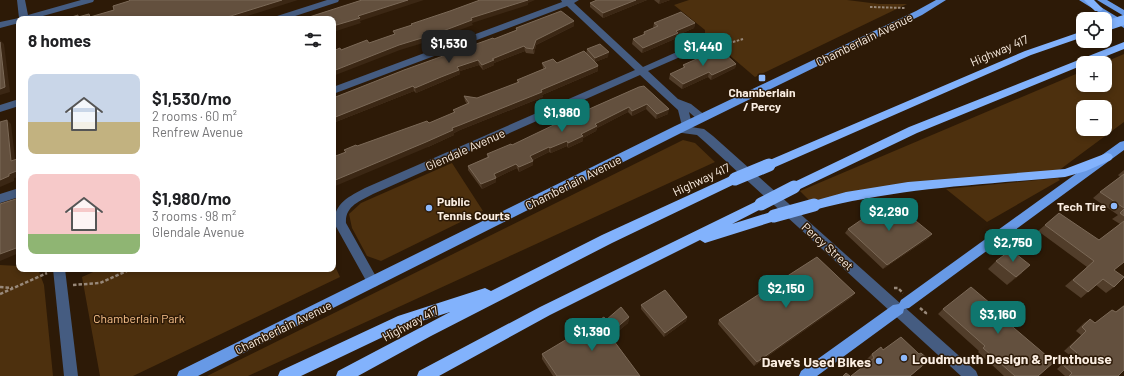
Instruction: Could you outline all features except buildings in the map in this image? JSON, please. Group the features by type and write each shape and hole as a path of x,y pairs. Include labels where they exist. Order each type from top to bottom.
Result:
{"highway":[{"path":"1089,0 1098,10"},
{"path":"1112,24 1124,20"},
{"name":"Highway 417","path":"344,376 426,331 606,239 735,179 1028,53 1076,36"},
{"path":"424,376 545,311 794,187 913,130 1124,45"},
{"path":"670,250 774,216 857,193 922,184 1065,173 1107,158"},
{"path":"285,376 403,321 525,280"}],"main road":[{"name":"Chamberlain Avenue","path":"184,376 683,127 919,13 942,0"},
{"path":"1082,0 1124,25"},
{"path":"1101,0 1124,13"},
{"path":"806,376 1124,145"}],"street":[{"path":"21,0 24,16"},
{"path":"34,16 90,0"},
{"path":"286,16 335,0"},
{"path":"336,90 569,1 641,71 683,109 683,127"},
{"path":"0,25 16,21"},
{"name":"Glendale Avenue","path":"373,282 340,223 341,213 348,203 369,192 709,41"},
{"path":"674,101 688,106 702,118"},
{"path":"0,109 16,103"},
{"name":"Percy Street","path":"683,127 700,132 709,139 902,307 971,376"},
{"path":"0,199 16,193"},
{"path":"56,272 61,288 71,376"}],"path":[{"path":"870,7 907,8"},
{"path":"709,41 733,42 743,39"},
{"path":"0,294 51,272"},
{"path":"61,288 78,283 90,285 100,283 124,272"},
{"path":"0,288 15,288"}],"green space":[{"path":"689,0 847,0 879,4 907,4 755,77 721,48 716,48 705,37 705,30 674,5"},
{"path":"1124,54 1124,122 1112,131 1112,100 1076,100 1076,136 1105,136 1058,171 811,202 800,191 1076,74 1076,92 1112,92 1112,59"},
{"path":"683,140 695,143 715,162 248,376 207,376"},
{"path":"452,163 483,211 381,261 367,256 352,228 349,214 361,203"},
{"path":"1058,178 1060,180 987,222 946,189"},
{"path":"0,265 16,266 16,272 39,272 44,285 53,376 0,376"},
{"name":"Chamberlain Park","path":"336,268 340,277 133,376 100,376 82,277 93,272 336,272"}],"place":[{"name":"Chamberlain / Percy","path":"762,78"},
{"name":"Tech Tire","path":"1114,206"},
{"name":"Public Tennis Courts","path":"429,208"},
{"name":"Loudmouth Design & Printhouse","path":"904,358"},
{"name":"Dave's Used Bikes","path":"879,361"}]}
